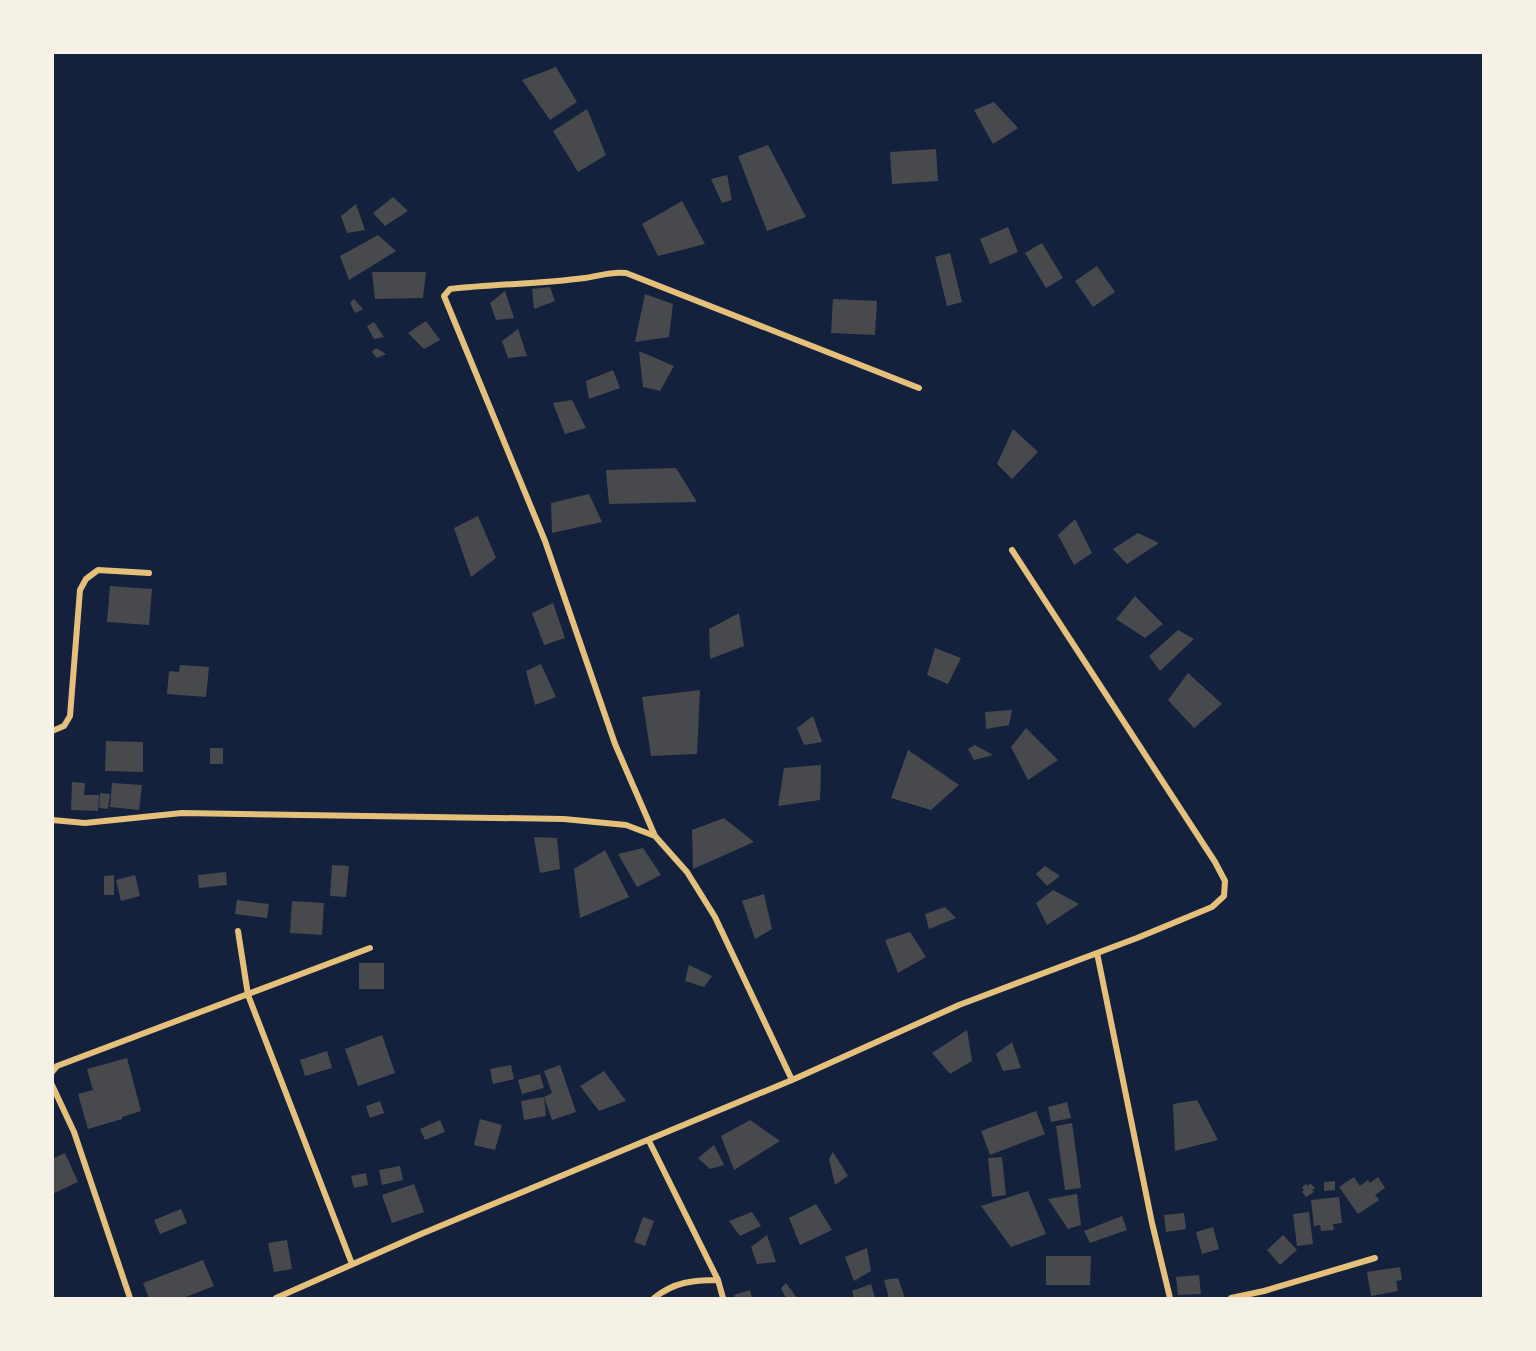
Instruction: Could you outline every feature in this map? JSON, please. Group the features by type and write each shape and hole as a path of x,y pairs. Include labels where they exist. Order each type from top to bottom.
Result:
{"street":[{"path":"792,1080 715,917 687,872 656,837 615,744 545,541 444,296 450,289 626,273 919,388"},
{"path":"276,1299 352,1264 792,1080 959,1005 1212,907 1224,896 1225,881 1215,862 1012,550"},
{"path":"52,730 64,726 70,716 80,590 86,579 98,570 149,573"},
{"path":"52,820 86,823 182,813 564,819 626,825 656,837"},
{"path":"238,931 248,995 352,1264"},
{"path":"52,1072 57,1066 370,948"},
{"path":"1097,953 1152,1223 1170,1299"},
{"path":"52,1085 74,1132 130,1299"},
{"path":"649,1141 718,1280 723,1299"},
{"path":"1231,1299 1375,1258"},
{"path":"654,1299 663,1291 681,1283 694,1280 718,1280"}],"building":[{"path":"556,67 577,102 550,120 522,80"},
{"path":"994,102 1018,128 993,144 974,110"},
{"path":"587,109 606,155 578,172 553,131"},
{"path":"768,145 806,217 767,231 738,156"},
{"path":"936,149 938,181 892,184 890,152"},
{"path":"727,175 732,200 722,203 711,179"},
{"path":"393,197 408,211 385,226 373,213"},
{"path":"682,201 705,244 658,256 642,224"},
{"path":"356,204 365,230 347,233 341,216"},
{"path":"1008,227 1018,252 990,264 980,239"},
{"path":"378,235 396,251 349,280 340,256"},
{"path":"1042,243 1063,278 1046,288 1025,253"},
{"path":"950,253 962,302 947,306 935,257"},
{"path":"1097,266 1115,292 1093,307 1075,281"},
{"path":"372,272 426,272 423,298 375,299"},
{"path":"550,287 555,301 534,309 532,289"},
{"path":"505,291 514,318 496,320 490,303"},
{"path":"645,294 673,304 669,337 635,342"},
{"path":"354,299 363,309 355,313 350,303"},
{"path":"833,299 877,301 875,335 831,333"},
{"path":"426,321 440,340 424,349 408,333"},
{"path":"374,322 384,337 374,339 367,326"},
{"path":"518,329 527,356 508,358 502,341"},
{"path":"376,348 386,354 377,358 372,352"},
{"path":"639,351 674,366 660,391 643,387"},
{"path":"613,370 620,388 589,399 586,381"},
{"path":"572,400 586,428 565,434 553,403"},
{"path":"1013,429 1038,452 1012,479 997,464"},
{"path":"676,468 697,502 609,504 606,470"},
{"path":"589,494 602,522 552,533 551,503"},
{"path":"478,516 496,558 471,577 454,528"},
{"path":"1075,519 1092,553 1074,565 1058,535"},
{"path":"1138,533 1159,543 1127,564 1113,549"},
{"path":"110,586 152,589 149,625 107,622"},
{"path":"1135,596 1163,624 1145,638 1116,619"},
{"path":"553,603 565,638 544,645 532,613"},
{"path":"739,613 744,646 710,659 709,629"},
{"path":"1178,630 1194,639 1160,671 1149,656"},
{"path":"935,648 961,658 948,684 927,675"},
{"path":"541,664 556,697 535,705 526,671"},
{"path":"180,665 209,667 206,697 167,694 169,671 179,672"},
{"path":"1188,673 1222,704 1194,728 1168,700"},
{"path":"700,690 697,754 651,756 642,697"},
{"path":"1012,710 1009,725 986,729 985,712"},
{"path":"813,716 822,742 804,745 797,728"},
{"path":"1026,728 1058,760 1028,780 1011,747"},
{"path":"106,741 143,742 143,772 105,771"},
{"path":"975,745 993,755 974,760 968,749"},
{"path":"210,748 223,748 223,764 210,764"},
{"path":"908,750 959,785 931,810 891,798"},
{"path":"821,765 820,800 778,806 784,768"},
{"path":"72,782 85,783 84,795 99,795 98,811 71,810"},
{"path":"112,783 142,785 139,810 110,807"},
{"path":"100,793 110,794 108,809 99,808"},
{"path":"724,818 754,842 693,869 692,830"},
{"path":"534,837 557,838 560,869 540,873"},
{"path":"643,848 661,875 637,887 618,854"},
{"path":"605,850 629,897 580,918 574,869"},
{"path":"332,865 349,866 346,897 330,896"},
{"path":"1045,866 1060,876 1047,886 1036,874"},
{"path":"226,872 227,885 199,888 198,875"},
{"path":"114,875 114,895 104,895 104,876"},
{"path":"135,875 140,896 121,901 116,880"},
{"path":"1053,890 1079,904 1047,925 1036,903"},
{"path":"764,894 772,929 755,939 742,901"},
{"path":"237,900 269,904 267,918 235,914"},
{"path":"292,901 324,903 322,935 290,933"},
{"path":"945,907 956,918 929,929 925,914"},
{"path":"910,932 926,957 898,973 885,940"},
{"path":"359,963 384,963 384,989 359,989"},
{"path":"689,965 712,976 704,987 685,981"},
{"path":"967,1030 972,1061 950,1074 932,1053"},
{"path":"382,1035 395,1073 358,1086 345,1049"},
{"path":"1012,1042 1021,1068 1003,1071 996,1054"},
{"path":"327,1051 332,1068 305,1076 300,1060"},
{"path":"127,1058 141,1111 88,1129 78,1094 93,1090 87,1069"},
{"path":"511,1065 514,1079 493,1084 490,1069"},
{"path":"560,1065 576,1112 552,1120 544,1097 552,1093 544,1071"},
{"path":"604,1071 626,1101 599,1111 580,1086"},
{"path":"540,1074 544,1088 522,1094 518,1080"},
{"path":"544,1097 546,1116 524,1120 521,1101"},
{"path":"1197,1100 1218,1140 1175,1151 1173,1104"},
{"path":"380,1101 384,1113 370,1118 366,1106"},
{"path":"1067,1102 1071,1118 1051,1122 1048,1107"},
{"path":"1036,1111 1045,1134 990,1155 981,1131"},
{"path":"480,1119 502,1125 495,1150 474,1145"},
{"path":"440,1120 445,1132 425,1140 420,1129"},
{"path":"750,1120 780,1141 734,1170 721,1136"},
{"path":"1072,1123 1081,1188 1065,1190 1056,1126"},
{"path":"714,1145 724,1165 710,1169 698,1158"},
{"path":"833,1152 848,1176 835,1185 829,1159"},
{"path":"65,1153 78,1182 52,1194 52,1159"},
{"path":"1002,1157 1006,1195 992,1197 988,1158"},
{"path":"400,1166 403,1180 382,1185 379,1170"},
{"path":"366,1173 368,1185 354,1188 351,1176"},
{"path":"1354,1177 1360,1186 1378,1177 1385,1188 1375,1195 1379,1200 1358,1214 1339,1187"},
{"path":"1335,1181 1335,1190 1324,1191 1324,1182"},
{"path":"1310,1183 1315,1188 1312,1190 1314,1192 1306,1197 1302,1192 1304,1190 1302,1187"},
{"path":"414,1184 424,1212 392,1223 382,1195"},
{"path":"1028,1191 1046,1234 1011,1247 981,1206"},
{"path":"1077,1194 1081,1225 1068,1229 1048,1199"},
{"path":"1339,1197 1342,1223 1333,1224 1334,1230 1321,1231 1320,1225 1314,1226 1311,1200"},
{"path":"816,1204 832,1230 800,1245 789,1218"},
{"path":"181,1209 187,1223 160,1234 154,1220"},
{"path":"752,1212 761,1226 740,1236 729,1221"},
{"path":"1309,1212 1313,1244 1297,1246 1293,1214"},
{"path":"1184,1213 1186,1229 1166,1232 1164,1215"},
{"path":"1122,1216 1127,1230 1090,1243 1084,1231"},
{"path":"643,1217 654,1221 645,1246 634,1242"},
{"path":"1213,1227 1219,1249 1202,1254 1196,1232"},
{"path":"767,1235 776,1262 757,1264 751,1247"},
{"path":"1283,1235 1297,1250 1280,1265 1267,1250"},
{"path":"287,1240 292,1269 274,1272 268,1243"},
{"path":"867,1248 871,1271 854,1281 845,1257"},
{"path":"1046,1256 1091,1256 1090,1285 1046,1285"},
{"path":"203,1260 214,1286 183,1298 149,1298 143,1283"},
{"path":"1400,1267 1402,1280 1396,1281 1398,1291 1371,1296 1367,1272"},
{"path":"1199,1275 1201,1294 1178,1295 1176,1277"},
{"path":"898,1278 905,1298 889,1298 884,1280"},
{"path":"786,1283 797,1298 786,1298 781,1288"},
{"path":"871,1284 875,1298 854,1298 852,1291"},
{"path":"750,1290 752,1298 735,1298 734,1295"}]}
